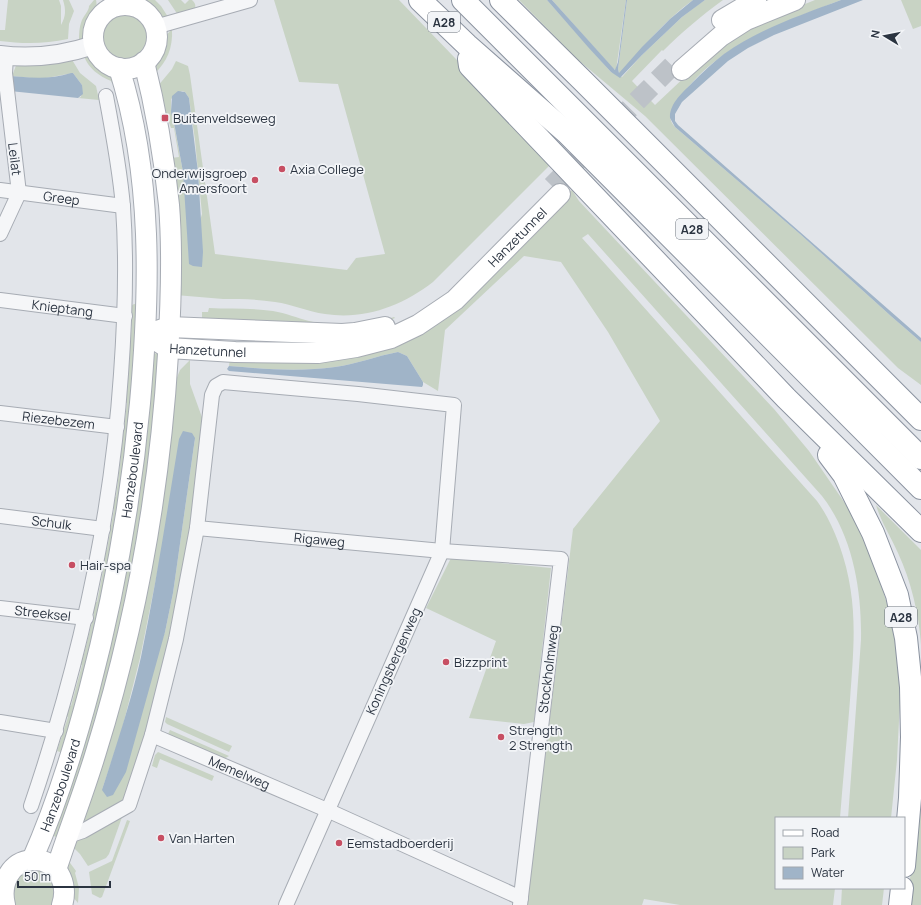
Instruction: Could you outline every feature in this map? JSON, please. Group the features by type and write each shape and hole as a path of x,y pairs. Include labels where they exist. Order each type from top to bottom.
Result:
{"highway":[{"name":"A28","path":"420,0 467,45 567,133 921,488"},
{"name":"A28","path":"463,0 921,458"},
{"name":"A28","path":"501,0 921,419"},
{"name":"A28","path":"467,45 470,66 786,398 921,531"},
{"path":"872,371 921,399"},
{"name":"A28","path":"786,398 844,475 873,533 897,595 906,645 911,687 912,738 910,798 905,855"},
{"path":"900,905 902,889"}],"main road":[{"path":"756,0 714,26 678,66 746,20 795,0"},
{"path":"127,3 143,11 155,27 156,40 154,48 150,56 137,66 119,68 111,66 98,54 94,45 94,32 102,6 113,7 127,3"},
{"name":"Hanzeboulevard","path":"56,870 97,751 122,660 141,575 159,459 166,393 171,255 168,205 160,144 144,62"},
{"name":"Hanzeboulevard","path":"32,860 42,837 74,741 92,677 115,580 123,538 135,449 145,334 147,280 143,193 139,154 131,109 119,68"},
{"name":"Hanzetunnel","path":"556,190 455,300 418,325 391,338 356,347 318,353 235,352 168,348 145,334 169,327 332,334 355,333 384,327 416,313 445,293 556,190"},
{"path":"2,893 5,878 10,871 24,862 32,860 40,861 48,863 56,870 63,880 65,888 63,905"}],"street":[{"path":"155,27 250,0"},
{"path":"4,61 77,51 94,45"},
{"name":"Leilat","path":"0,234 19,193 4,61"},
{"name":"Hanzeboulevard","path":"31,806 56,731 86,618 103,529 117,427 125,316 125,265 123,206 106,96"},
{"name":"Greep","path":"0,190 123,206"},
{"name":"Knieptang","path":"0,300 125,316"},
{"name":"Hanzeboulevard","path":"68,836 83,831 129,805 152,735 176,639 196,528 214,390 218,384 223,382 358,394 454,405"},
{"name":"Koningsbergenweg","path":"286,905 442,551 454,405"},
{"name":"Riezebezem","path":"0,412 117,427"},
{"name":"Schulk","path":"0,516 103,529"},
{"name":"Rigaweg","path":"196,528 442,551"},
{"name":"Stockholmweg","path":"327,810 520,902 561,559 442,551"},
{"name":"Streeksel","path":"0,608 86,618"},
{"path":"0,722 56,731"},
{"name":"Memelweg","path":"152,735 327,810"}],"green space":[{"path":"8,0 59,0 61,6 61,25 65,13 63,0 69,0 74,11 69,24 68,39 34,43 0,41 0,30 5,30"},
{"path":"94,0 96,0 96,10 92,23 86,35 79,42 81,23 89,6"},
{"path":"134,0 155,0 168,17 159,16 150,12"},
{"path":"168,0 181,0 185,4 189,0 192,0 195,4 195,8 178,15"},
{"path":"274,0 399,0 482,86 550,165 433,282 409,298 382,309 354,315 325,314 288,304 269,301 175,295 171,158 179,157 174,128 171,128 157,87 172,69 176,61 188,66 190,75 215,254 347,270 356,258 385,254 338,84 299,82","holes":["182,91 185,92 189,98 195,140 202,214 189,256 183,172 171,108 171,99"]},
{"path":"519,0 547,0 611,72 622,77 642,55 682,17 699,4 705,0 723,0 692,24 663,51 662,50 632,81 655,105 707,56 763,21 815,0 841,0 796,17 753,37 732,49 695,79 673,108 670,115 672,123 675,127 800,234 921,342 921,385 898,368 645,116 577,59"},
{"path":"552,0 626,0 616,70 609,64"},
{"path":"627,0 693,0 673,16 621,73 619,73 618,69"},
{"path":"901,0 921,0 921,26 913,29"},
{"path":"120,12 130,12 143,19 150,32 150,42 143,55 130,62 120,62 111,58 104,51 100,42 100,32 104,23 111,16"},
{"path":"172,29 170,48 166,59 154,74 152,63 163,39"},
{"path":"84,56 93,58 112,72 121,84 112,83 98,74 91,68"},
{"path":"71,58 80,73 96,86 99,100 78,98 81,97 82,85 73,73 41,79 12,76 17,63"},
{"path":"572,190 579,201 774,409 809,451 851,512 871,550 889,611 898,656 900,701 897,760 891,817 848,817 861,640 861,621 860,602 854,565 841,528 833,512 822,496 588,234 582,238 817,501 830,522 839,544 850,584 854,622 854,640 840,817 775,817 775,889 835,889 833,905 680,905 644,899 642,905 527,905 573,529 660,421 608,332 561,262 524,256 445,330 438,391 423,382 407,356 398,352 343,366 322,369 282,370 229,366 230,358 400,337"},
{"path":"134,304 142,305 115,563 63,753 57,751 68,717 64,715 67,705 71,706 82,665 78,664 80,654 84,654 94,614 90,612 92,602 97,602 105,561 101,560 103,550 107,550 114,509 109,508 111,497 116,497 121,456 117,455 118,444 122,444 127,403 122,402 123,391 127,391 130,350 126,349 127,338 131,338 132,317 130,307"},
{"path":"209,308 273,311 309,321 331,325 362,325 395,318 375,326 355,328 202,322 202,312 208,312"},
{"path":"153,354 161,354 138,573 63,840 47,833 62,789"},
{"path":"190,360 190,384 204,423 181,595 138,767 123,802 76,828 176,380 180,370","holes":["195,438 173,593 165,632 102,790 121,733 140,658 160,559"]},
{"path":"876,505 921,550 921,645 916,610 907,575"},
{"path":"451,558 551,568 534,722 524,724 469,718 496,641 426,608"},
{"path":"166,717 232,746 229,752 167,724 165,722"},
{"path":"170,730 229,756 224,759 168,734"},
{"path":"921,734 921,905 906,905 912,865"},
{"path":"158,752 214,776 212,781 160,759 157,768 152,766 155,755"},
{"path":"120,816 122,817 109,854 106,858 88,866 80,854 71,845"},
{"path":"127,820 130,821 102,897 100,898 92,894 89,872 112,861"},
{"path":"65,856 76,871 75,873 79,888 78,903 72,896"},
{"path":"33,867 54,877 55,905 12,905 11,881"},
{"path":"842,889 884,889 882,905 841,905"}],"water":[{"path":"547,0 552,0 615,70 618,62 627,0 618,69 619,73 670,19 693,0 705,0 682,17 620,78 611,72"},
{"path":"841,0 863,0 774,35 748,48 728,61 682,102 675,114 675,121 921,338 921,342 800,234 675,127 670,118 670,113 674,103 681,94 707,68 737,45 751,37 796,17"},
{"path":"73,73 82,85 83,94 78,98 0,90 0,75 44,78"},
{"path":"178,91 185,92 189,98 198,172 203,252 202,267 189,264 183,172 171,112 172,96"},
{"path":"398,352 407,356 423,382 422,387 229,371 227,369 229,366 282,370 322,369 343,366"},
{"path":"183,431 192,433 195,438 173,593 165,632 126,772 113,795 107,797 102,790 128,707 141,657 179,439"}],"tunnel":[{"path":"552,186 675,63"}],"place":[{"name":"Buitenveldseweg","path":"165,118"},
{"name":"Axia College","path":"282,169"},
{"name":"Onderwijsgroep Amersfoort","path":"255,180"},
{"name":"Hair-spa","path":"72,565"},
{"name":"Bizzprint","path":"446,662"},
{"name":"Strength 2 Strength","path":"501,737"},
{"name":"Van Harten","path":"161,838"},
{"name":"Eemstadboerderij","path":"339,843"}]}
